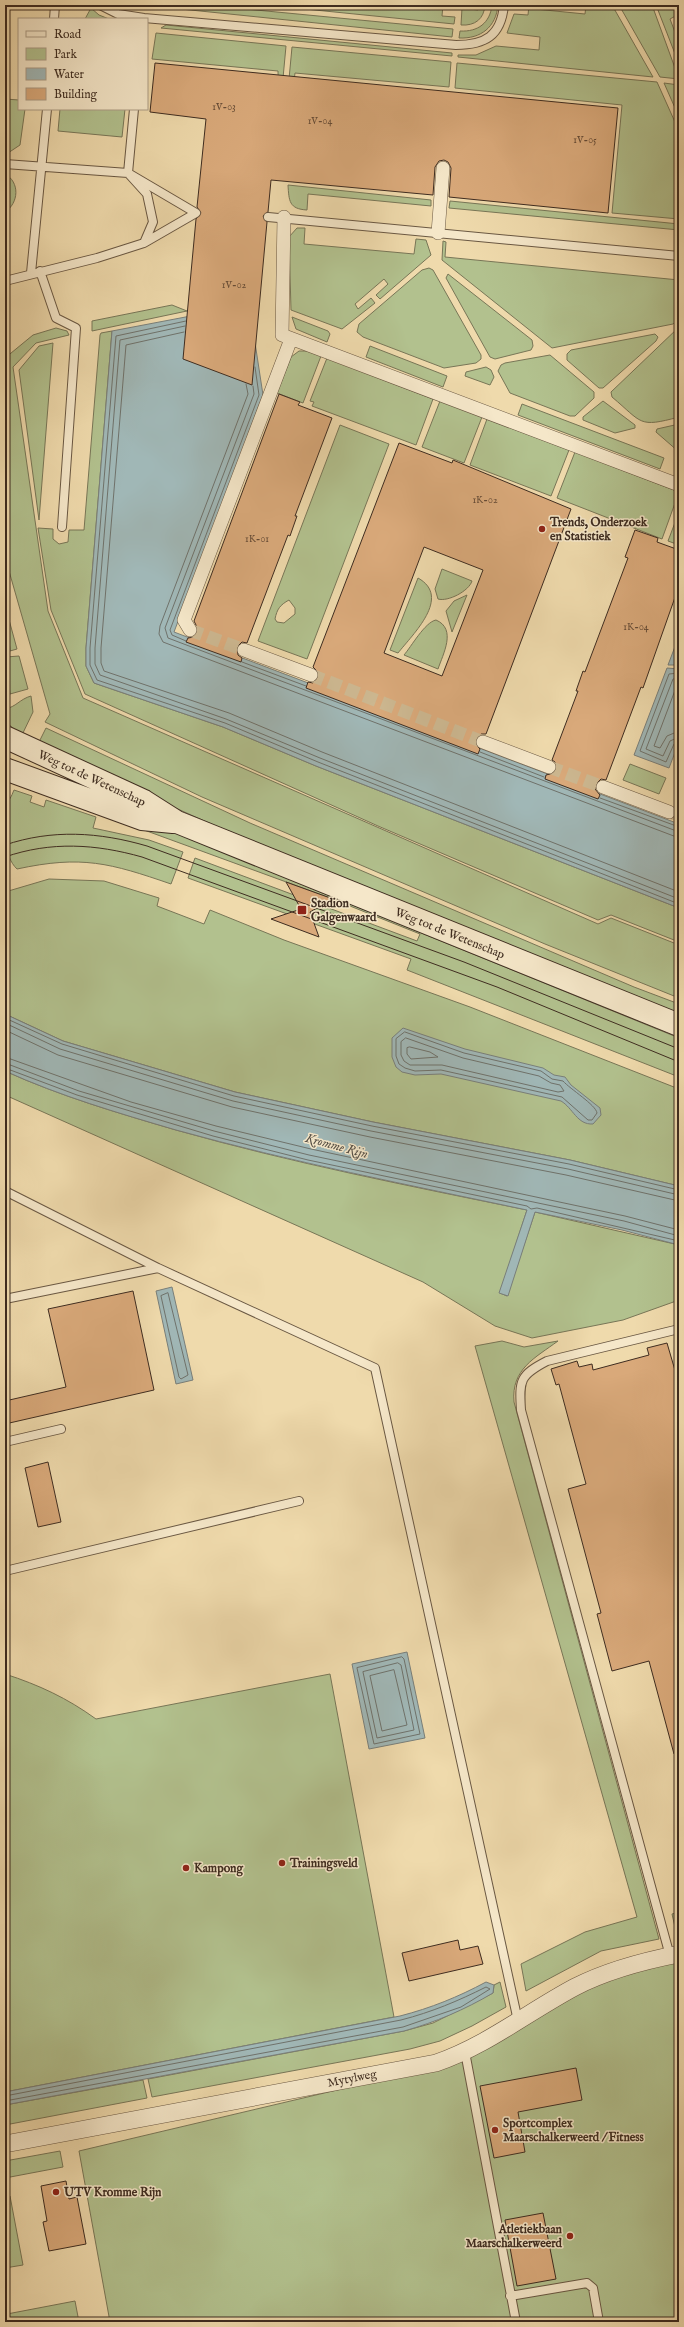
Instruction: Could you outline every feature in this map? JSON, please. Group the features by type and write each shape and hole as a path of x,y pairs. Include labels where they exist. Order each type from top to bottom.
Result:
{"main road":[{"name":"Weg tot de Wetenschap","path":"5,737 144,801 178,822 679,1025"},
{"name":"Weg tot de Wetenschap","path":"5,769 142,818 178,822"}],"street":[{"path":"438,233 443,168"},
{"path":"284,217 282,335 679,485"},
{"path":"190,630 184,620 291,339"},
{"path":"244,650 311,676"},
{"path":"483,742 549,767"},
{"path":"603,787 669,812"},
{"name":"Mytylweg","path":"5,2144 436,2062 465,2052 589,1980 626,1966 675,1955"}],"lane":[{"path":"54,18 55,5"},
{"path":"100,5 118,14 144,18"},
{"path":"148,18 456,45 473,45 487,40 503,21 504,5"},
{"path":"31,273 47,110"},
{"path":"134,110 128,173 147,194 153,222 144,243"},
{"path":"5,164 42,168 128,173 196,213 144,243 97,258 31,273 5,281"},
{"path":"268,217 284,217 679,256"},
{"path":"40,271 56,318 76,328 62,527"},
{"path":"5,1191 158,1268 375,1368 518,2021"},
{"path":"5,1299 158,1268"},
{"path":"675,1955 521,1410 520,1391 522,1378 529,1371 547,1361 679,1329"},
{"path":"5,1442 61,1429"},
{"path":"5,1571 299,1501"},
{"path":"465,2052 516,2322"},
{"path":"510,2296 587,2283 593,2288 599,2322"}],"green space":[{"path":"142,5 204,5 453,29 452,37"},
{"path":"265,5 443,5 442,16 455,17 454,24"},
{"path":"479,5 485,5 481,18 474,23 461,25 462,8 478,10"},
{"path":"492,5 498,5 497,13 491,25 486,30 474,36 459,38 460,31 478,28 486,21 489,17"},
{"path":"529,5 535,5 535,9 585,14 586,5 612,5 653,77 458,57 458,55 476,55 496,46 539,50 540,37 507,33 514,14 528,15"},
{"path":"619,5 652,5 679,79 660,77"},
{"path":"656,5 679,5 679,14 670,19 679,43 679,64"},
{"path":"91,8 99,15 106,18 86,18"},
{"path":"166,25 452,53 452,56 161,28"},
{"path":"156,33 286,46 279,121 278,71 152,59"},
{"path":"292,47 451,62 449,87 295,73 289,122 285,122"},
{"path":"457,63 657,82 679,131 679,219 612,213 622,105 455,88"},
{"path":"664,83 679,85 679,117"},
{"path":"5,99 18,100 18,110 25,110 20,145 5,155"},
{"path":"60,110 125,110 122,137 58,131"},
{"path":"5,174 13,182 16,193 13,203 5,212"},
{"path":"288,185 431,200 431,206 308,194 307,210 293,206 289,196"},
{"path":"450,201 679,224 679,230 449,208"},
{"path":"297,228 305,228 304,244 414,254 416,239 426,240 431,255 380,299 376,295 388,284 384,279 355,304 358,309 371,298 375,303 342,329 291,310 289,237"},
{"path":"443,241 446,242 445,257 679,280 679,319 673,324 552,348 442,260"},
{"path":"429,268 433,270 481,355 481,359 476,363 444,368 363,337 357,332 359,324 422,270"},
{"path":"448,274 532,340 533,346 531,350 495,359 490,357 446,278"},
{"path":"172,305 187,311 92,331 92,321"},
{"path":"292,317 328,331 330,334 327,342 296,329"},
{"path":"679,327 679,417 656,422 642,421 636,418 612,397 611,392"},
{"path":"56,328 67,331 69,335 36,343 13,367 48,611 83,698 598,924 611,918 679,945 679,998 545,944 202,797 45,722 50,714 5,557 5,358 33,335"},
{"path":"112,331 86,648 86,666 94,683 223,727 316,766 679,908 679,942 611,915 598,920 378,826 85,694 51,610 38,528 53,529 53,539 59,544 68,542 69,530 84,530 100,335 101,333"},
{"path":"655,334 658,337 656,341 603,388 599,388 567,360 567,354 571,350"},
{"path":"53,343 39,520 19,370 39,346"},
{"path":"370,346 447,376 443,387 366,357"},
{"path":"299,351 307,351 321,356 303,403 277,393 291,357"},
{"path":"550,355 594,392 594,398 575,416 570,416 510,393 498,371 501,365 505,363"},
{"path":"327,358 433,399 416,445 312,406 314,402 310,401"},
{"path":"486,367 491,370 494,377 490,385 465,376 466,372"},
{"path":"440,401 482,417 464,463 422,447"},
{"path":"603,401 635,425 635,428 615,433 583,420 583,417"},
{"path":"522,404 664,458 660,469 518,415"},
{"path":"487,419 569,450 551,496 470,465"},
{"path":"679,424 679,452 656,432 657,429"},
{"path":"340,425 389,444 307,659 258,641","holes":["289,600 295,608 295,614 284,623 277,622 275,619 279,608"]},
{"path":"575,452 679,492 662,539 557,498"},
{"path":"679,512 679,545 668,541"},
{"path":"442,569 472,581 463,592 458,595 447,599 438,599 435,589"},
{"path":"418,578 428,586 431,595 431,605 420,626 398,653 390,650"},
{"path":"467,595 452,632 446,611 454,601"},
{"path":"5,616 8,616 17,649 10,651 9,639 5,639"},
{"path":"436,620 446,629 447,636 447,642 438,669 404,655 427,625"},
{"path":"19,656 28,689 10,694 6,657"},
{"path":"31,696 33,712 21,737 7,722 5,709 12,707"},
{"path":"46,728 250,823 634,987 679,1004 679,1018 218,827 37,746"},
{"path":"630,764 666,778 659,794 623,780"},
{"path":"14,790 32,796 30,802 44,807 46,800 96,817 93,828 149,840 183,852 171,884 113,866 96,863 60,862 17,869 9,857 6,849 3,823 5,809"},
{"path":"116,814 181,835 679,1038 679,1077 407,970 411,959 188,878 195,858 417,941 420,934 330,898 114,819"},
{"path":"49,879 104,881 159,898 157,906 204,924 210,910 284,940 470,1007 679,1089 679,1186 570,1160 373,1122 235,1092 63,1041 5,1014 5,892"},
{"path":"5,1071 89,1104 220,1142 351,1173 527,1210 500,1293 507,1296 535,1212 679,1245 679,1300 623,1320 532,1338 495,1326 423,1282 5,1095"},
{"path":"502,1341 524,1347 558,1341 533,1359 526,1366 516,1381 514,1402 659,1939 601,1951 526,1991 521,1964 585,1932 637,1917 475,1346"},
{"name":"Kampong","path":"5,1674 52,1693 96,1719 330,1674 394,2017 5,2092"},
{"path":"679,1912 679,1936 677,1936 672,1914"},
{"path":"679,1958 679,2322 110,2322 79,2151 409,2073 588,1984"},
{"path":"500,1982 506,2007 472,2026 440,2041 410,2049 152,2097 148,2079 404,2031 433,2023 493,1993 494,1985"},
{"path":"143,2080 147,2098 5,2125 5,2105"},
{"path":"60,2151 63,2167 5,2178 5,2161"},
{"path":"10,2196 23,2265 5,2268 5,2197"},
{"path":"75,2301 79,2322 8,2322 7,2314"}],"water":[{"path":"196,315 254,336 263,395 174,632 679,824 679,908 316,766 223,727 94,683 86,666 86,648 112,331"},
{"path":"679,636 679,665 668,665"},
{"path":"667,668 679,669 679,742 669,768 634,755"},
{"name":"Kromme Rijn","path":"5,1014 63,1041 235,1092 373,1122 570,1160 679,1186 679,1245 622,1230 535,1212 508,1296 499,1293 527,1210 351,1173 220,1142 89,1104 5,1071"},
{"path":"403,1028 465,1049 543,1068 554,1075 565,1077 571,1085 600,1108 601,1115 593,1124 588,1124 579,1119 561,1101 441,1074 415,1075 402,1072 396,1067 392,1057 392,1038"},
{"path":"172,1287 193,1380 176,1384 156,1291"},
{"path":"407,1652 425,1738 369,1749 352,1664"},
{"path":"486,1982 494,1985 493,1993 450,2015 404,2031 5,2105 5,2092 400,2016 444,2002"}],"building":[{"path":"155,63 618,108 608,213 449,197 451,168 448,162 444,160 439,161 435,167 433,195 271,180 268,212 263,216 267,222 252,385 183,359 196,219 201,213 197,207 206,119 150,112"},
{"path":"279,394 300,402 298,405 332,418 295,516 297,516 290,536 288,535 247,643 242,642 237,647 238,655 242,658 241,662 186,642 188,638 194,637 197,634 198,629 194,621"},
{"path":"399,443 452,463 453,460 571,509 486,734 481,734 476,739 475,744 480,749 478,754 306,688 308,682 313,683 318,678 319,673 313,667","holes":["424,547 483,570 442,676 384,653"]},
{"path":"635,530 658,538 657,542 679,550 679,586 643,688 641,687 606,780 601,779 596,784 595,789 600,795 598,799 545,779 546,775 554,773 557,769 555,762 552,760 578,691 576,691 583,671 585,672 628,558 625,557"},
{"path":"286,882 333,899 310,912 319,937 271,919 301,909"},
{"path":"133,1291 154,1390 5,1424 5,1401 66,1387 48,1309"},
{"path":"667,1343 679,1384 679,1754 674,1754 649,1661 612,1671 597,1614 601,1613 568,1489 586,1484 559,1384 556,1385 551,1369 577,1361 579,1367 592,1364 593,1370 649,1355 647,1348"},
{"path":"48,1462 61,1522 38,1527 25,1468"},
{"path":"458,1940 460,1950 478,1946 483,1964 409,1981 402,1953"},
{"path":"576,2068 582,2100 518,2112 525,2152 494,2158 480,2086"},
{"path":"66,2181 69,2199 77,2197 86,2244 49,2251 43,2222 47,2221 41,2186"},
{"path":"543,2213 556,2279 517,2286 505,2220"}],"tunnel":[{"path":"190,630 244,650"},
{"path":"311,675 483,742"},
{"path":"549,767 603,787"},
{"path":"669,812 679,815"}],"tram line":[{"path":"5,845 40,836 76,834 93,835 129,841 147,846 464,962 679,1049"},
{"path":"5,857 39,848 74,846 108,849 142,857 497,987 679,1062"}],"place":[{"name":"Trends, Onderzoek en Statistiek","path":"542,529"},
{"name":"Stadion Galgenwaard","path":"302,910"},
{"name":"Trainingsveld","path":"282,1863"},
{"name":"Kampong","path":"186,1868"},
{"name":"Sportcomplex Maarschalkerweerd / Fitness","path":"495,2130"},
{"name":"UTV Kromme Rijn","path":"56,2192"},
{"name":"Atletiekbaan Maarschalkerweerd","path":"570,2236"}]}
